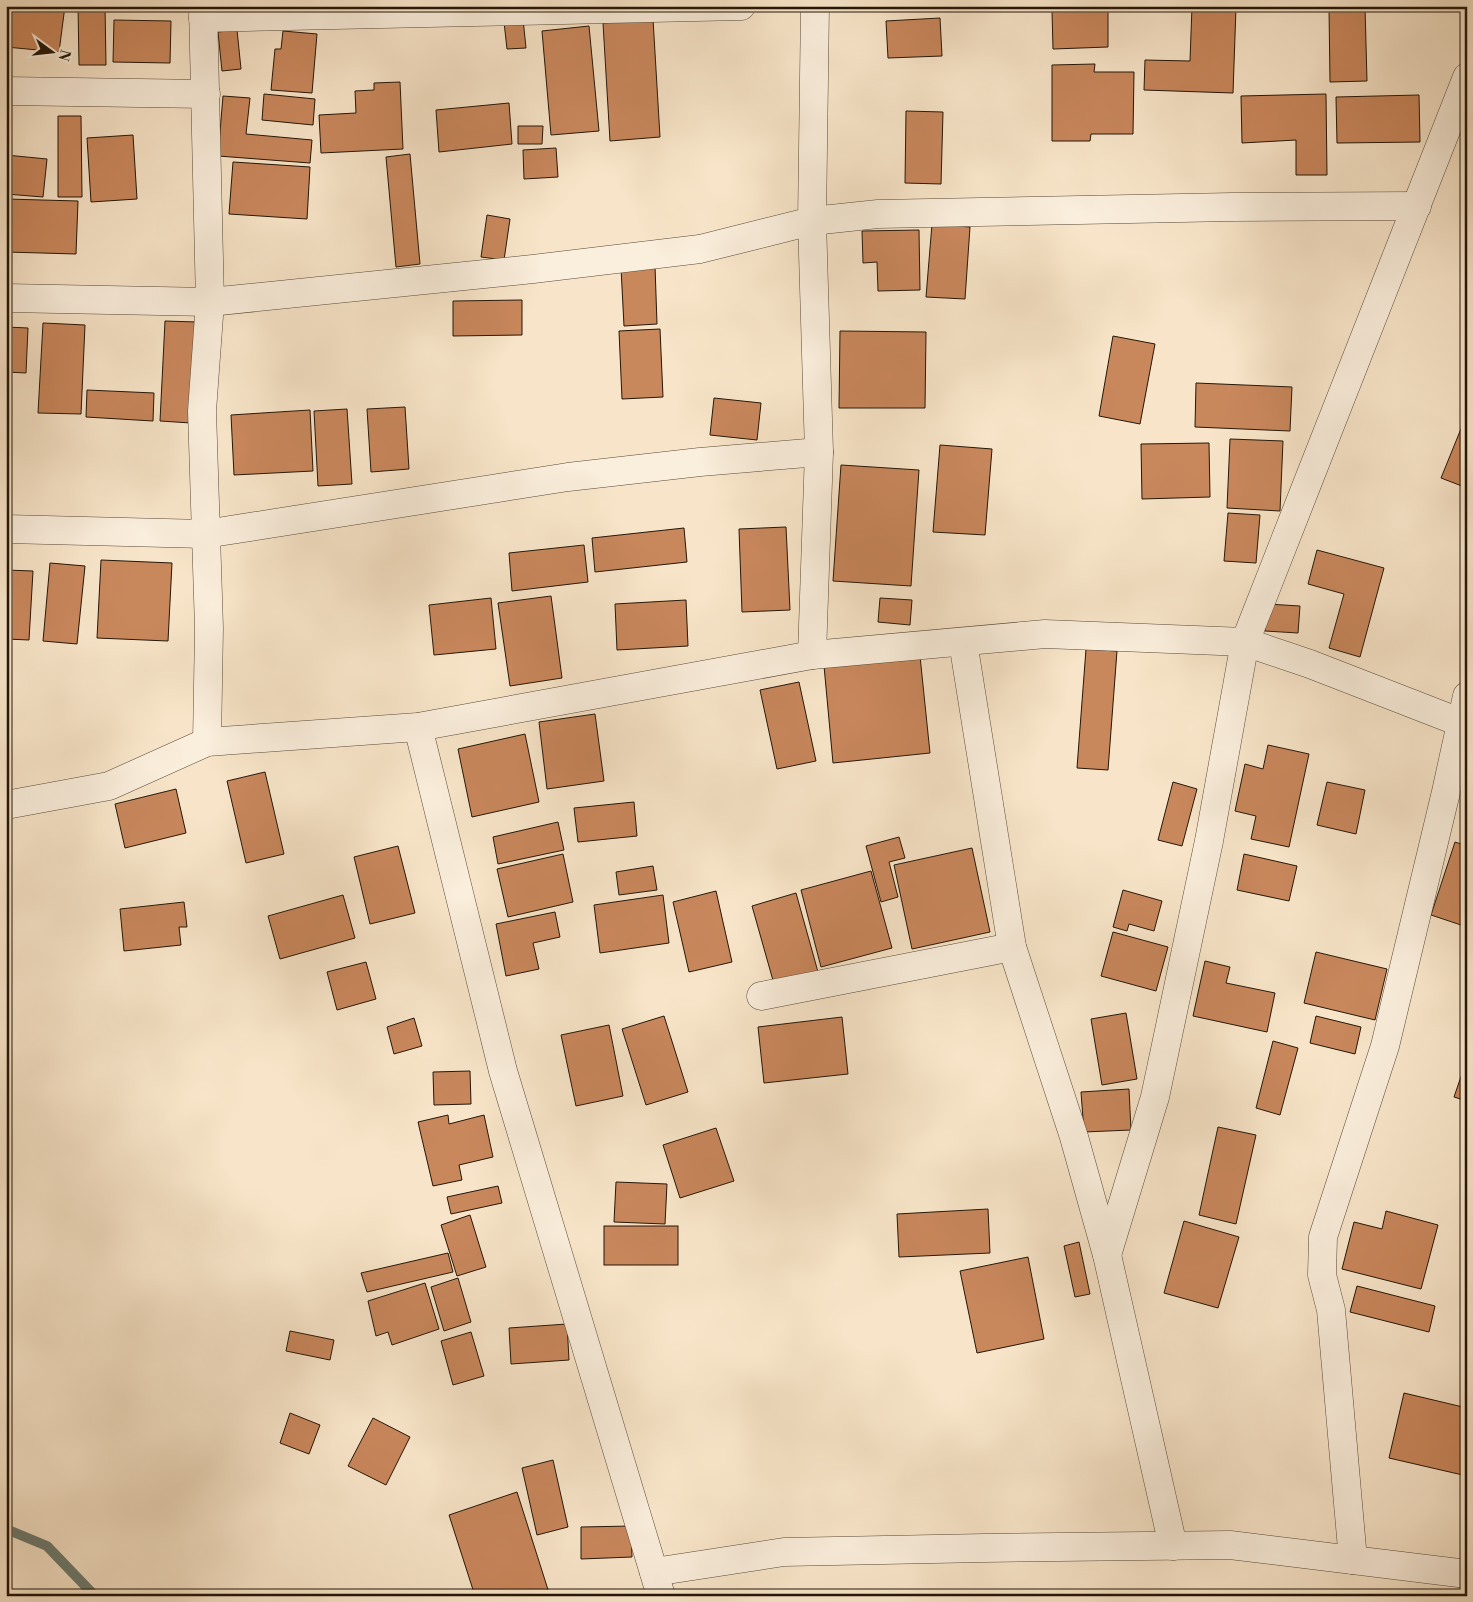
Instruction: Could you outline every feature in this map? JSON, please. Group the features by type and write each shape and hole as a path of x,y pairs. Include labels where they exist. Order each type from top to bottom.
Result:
{"street":[{"path":"207,742 209,628 202,411 210,302 203,12 741,6"},
{"path":"812,655 819,452 812,221 815,6"},
{"path":"1107,1255 1156,1096 1209,841 1245,642 1467,77"},
{"path":"6,91 206,94"},
{"path":"6,298 210,302 533,269 700,249 812,221 888,214 1232,207 1417,206"},
{"path":"6,529 205,534 568,477 700,462 819,452"},
{"path":"6,805 109,786 207,742 418,727 812,655 1045,634 1245,642 1310,664 1463,724"},
{"path":"963,642 1012,947 1074,1137 1107,1255 1173,1546"},
{"path":"1353,1560 1331,1310 1322,1275 1323,1237 1385,1046 1463,724 1467,696"},
{"path":"418,727 503,1072 657,1584 784,1552 984,1548 1230,1545 1467,1574"},
{"path":"761,996 1012,947"}],"building":[{"path":"6,6 65,6 59,52 6,47"},
{"path":"78,6 105,6 106,65 79,65"},
{"path":"1192,6 1236,7 1233,93 1144,90 1145,60 1190,61"},
{"path":"1365,7 1367,81 1330,82 1329,8"},
{"path":"1108,9 1108,47 1053,49 1052,11"},
{"path":"940,18 942,56 888,58 886,21"},
{"path":"523,19 526,48 507,49 504,22"},
{"path":"653,19 660,137 610,141 603,23"},
{"path":"114,20 171,21 170,63 113,62"},
{"path":"589,26 599,131 551,135 542,31"},
{"path":"237,30 241,69 222,71 218,32"},
{"path":"283,31 317,34 312,93 271,90 275,49 281,49"},
{"path":"1095,64 1094,72 1134,72 1133,134 1091,134 1090,141 1052,141 1052,65"},
{"path":"400,82 403,149 321,153 319,115 356,113 355,91 374,90 374,83"},
{"path":"264,94 315,99 313,125 262,120"},
{"path":"1326,94 1327,175 1296,175 1296,140 1242,143 1241,96"},
{"path":"1419,95 1420,142 1337,143 1336,97"},
{"path":"223,96 250,98 246,134 312,140 310,163 218,156"},
{"path":"509,103 512,144 439,152 436,110"},
{"path":"906,111 943,112 941,184 905,183"},
{"path":"58,116 81,116 82,197 58,197"},
{"path":"518,126 543,126 542,144 518,144"},
{"path":"133,135 137,199 91,202 87,138"},
{"path":"556,148 558,177 524,179 523,150"},
{"path":"410,154 420,264 396,267 386,157"},
{"path":"6,155 47,159 43,197 6,194"},
{"path":"233,162 310,167 307,219 229,214"},
{"path":"6,199 78,201 76,254 6,252"},
{"path":"487,215 510,219 504,260 481,257"},
{"path":"932,224 970,227 965,299 926,297"},
{"path":"919,230 920,290 878,291 877,262 863,263 862,231"},
{"path":"655,266 657,324 624,326 621,268"},
{"path":"522,300 522,335 453,336 453,301"},
{"path":"165,321 197,322 191,423 160,421"},
{"path":"43,323 85,325 81,414 38,413"},
{"path":"6,327 28,328 26,373 6,372"},
{"path":"660,329 663,397 622,399 619,331"},
{"path":"840,331 926,332 925,408 839,408"},
{"path":"1113,336 1155,344 1140,424 1099,416"},
{"path":"1196,383 1292,387 1290,431 1195,427"},
{"path":"87,390 154,393 153,421 86,417"},
{"path":"714,398 761,403 757,440 710,435"},
{"path":"405,407 409,469 371,472 367,409"},
{"path":"347,409 352,484 318,486 314,411"},
{"path":"310,410 313,471 234,475 231,415"},
{"path":"1467,414 1467,488 1441,478"},
{"path":"1230,439 1283,441 1280,511 1227,508"},
{"path":"1209,443 1210,497 1142,499 1141,444"},
{"path":"940,445 992,449 985,535 933,532"},
{"path":"841,465 919,470 911,586 833,581"},
{"path":"1228,513 1260,515 1256,563 1224,561"},
{"path":"786,527 790,610 742,612 739,529"},
{"path":"684,528 687,562 595,572 592,538"},
{"path":"584,545 588,582 512,591 509,553"},
{"path":"1317,550 1384,568 1360,657 1329,648 1344,594 1308,584"},
{"path":"101,560 172,563 168,641 97,638"},
{"path":"50,563 85,566 77,644 43,641"},
{"path":"6,570 33,571 29,640 6,639"},
{"path":"551,596 562,678 510,686 498,603"},
{"path":"491,598 496,649 434,655 429,605"},
{"path":"880,598 912,600 910,625 878,622"},
{"path":"686,600 688,646 617,650 615,604"},
{"path":"1267,604 1300,606 1298,633 1265,631"},
{"path":"1086,649 1117,651 1108,770 1077,768"},
{"path":"920,656 930,753 833,763 824,666"},
{"path":"799,682 816,761 777,769 760,690"},
{"path":"595,714 604,781 547,789 539,722"},
{"path":"525,734 539,802 472,817 458,749"},
{"path":"1268,745 1309,754 1289,847 1251,839 1256,816 1235,811 1245,764 1263,769"},
{"path":"265,772 284,854 246,863 227,781"},
{"path":"1173,782 1197,789 1182,846 1158,840"},
{"path":"1327,782 1365,790 1356,834 1317,825"},
{"path":"176,789 186,833 125,848 115,804"},
{"path":"634,802 637,836 578,842 574,808"},
{"path":"558,822 564,850 498,864 493,837"},
{"path":"899,837 905,858 889,862 898,897 881,902 866,846"},
{"path":"1455,842 1467,846 1467,927 1431,915"},
{"path":"398,846 415,913 370,924 354,857"},
{"path":"972,848 990,932 912,949 894,865"},
{"path":"563,854 573,902 508,917 497,869"},
{"path":"1244,854 1297,866 1289,901 1237,890"},
{"path":"653,866 657,890 619,895 616,872"},
{"path":"871,871 892,948 821,967 801,890"},
{"path":"1123,890 1162,901 1154,931 1129,924 1127,931 1113,927"},
{"path":"716,891 732,962 689,972 673,902"},
{"path":"796,893 818,972 774,984 752,906"},
{"path":"343,895 355,938 280,959 268,916"},
{"path":"663,895 669,943 600,953 594,905"},
{"path":"184,902 187,927 179,927 181,945 124,951 120,909"},
{"path":"555,912 560,937 533,943 539,969 506,976 496,924"},
{"path":"1113,932 1168,947 1156,991 1101,976"},
{"path":"1316,952 1387,969 1375,1020 1304,1003"},
{"path":"1205,961 1230,967 1226,983 1275,993 1267,1032 1193,1016"},
{"path":"366,962 376,999 337,1010 327,972"},
{"path":"1126,1013 1137,1079 1102,1085 1091,1019"},
{"path":"664,1016 688,1092 646,1105 622,1029"},
{"path":"1316,1016 1361,1027 1355,1054 1310,1043"},
{"path":"842,1017 848,1074 764,1083 758,1027"},
{"path":"414,1018 422,1046 394,1054 387,1027"},
{"path":"609,1025 623,1096 576,1106 561,1035"},
{"path":"1273,1041 1298,1048 1280,1115 1256,1108"},
{"path":"1467,1059 1467,1101 1454,1097"},
{"path":"470,1071 471,1104 434,1105 433,1072"},
{"path":"1129,1089 1131,1130 1084,1132 1081,1092"},
{"path":"448,1115 449,1124 484,1115 493,1157 459,1165 462,1180 433,1186 418,1122"},
{"path":"1218,1127 1256,1135 1236,1224 1199,1215"},
{"path":"716,1128 734,1181 680,1198 663,1145"},
{"path":"616,1182 667,1184 665,1224 614,1222"},
{"path":"498,1186 502,1203 451,1214 447,1197"},
{"path":"988,1209 990,1253 899,1257 897,1214"},
{"path":"1386,1211 1438,1225 1421,1289 1342,1269 1354,1222 1382,1229"},
{"path":"470,1215 486,1267 457,1276 441,1225"},
{"path":"1184,1221 1239,1237 1218,1308 1164,1293"},
{"path":"604,1226 678,1226 678,1265 604,1265"},
{"path":"1079,1242 1090,1294 1075,1297 1064,1246"},
{"path":"448,1253 453,1272 367,1292 361,1273"},
{"path":"1028,1257 1044,1339 977,1353 960,1271"},
{"path":"458,1278 471,1322 444,1331 431,1287"},
{"path":"425,1283 439,1329 392,1345 388,1332 376,1336 368,1301"},
{"path":"1357,1286 1435,1306 1429,1332 1350,1312"},
{"path":"567,1324 569,1360 511,1364 509,1328"},
{"path":"290,1331 334,1340 330,1360 286,1351"},
{"path":"471,1332 484,1376 453,1385 441,1341"},
{"path":"1404,1393 1467,1408 1467,1476 1389,1458"},
{"path":"290,1413 320,1425 309,1454 280,1443"},
{"path":"373,1418 410,1437 386,1485 348,1466"},
{"path":"553,1460 568,1527 537,1535 522,1468"},
{"path":"517,1492 550,1596 475,1596 449,1515"},
{"path":"631,1526 632,1557 581,1559 581,1527"}],"waterway":[{"path":"6,1529 47,1546 95,1596"}]}
